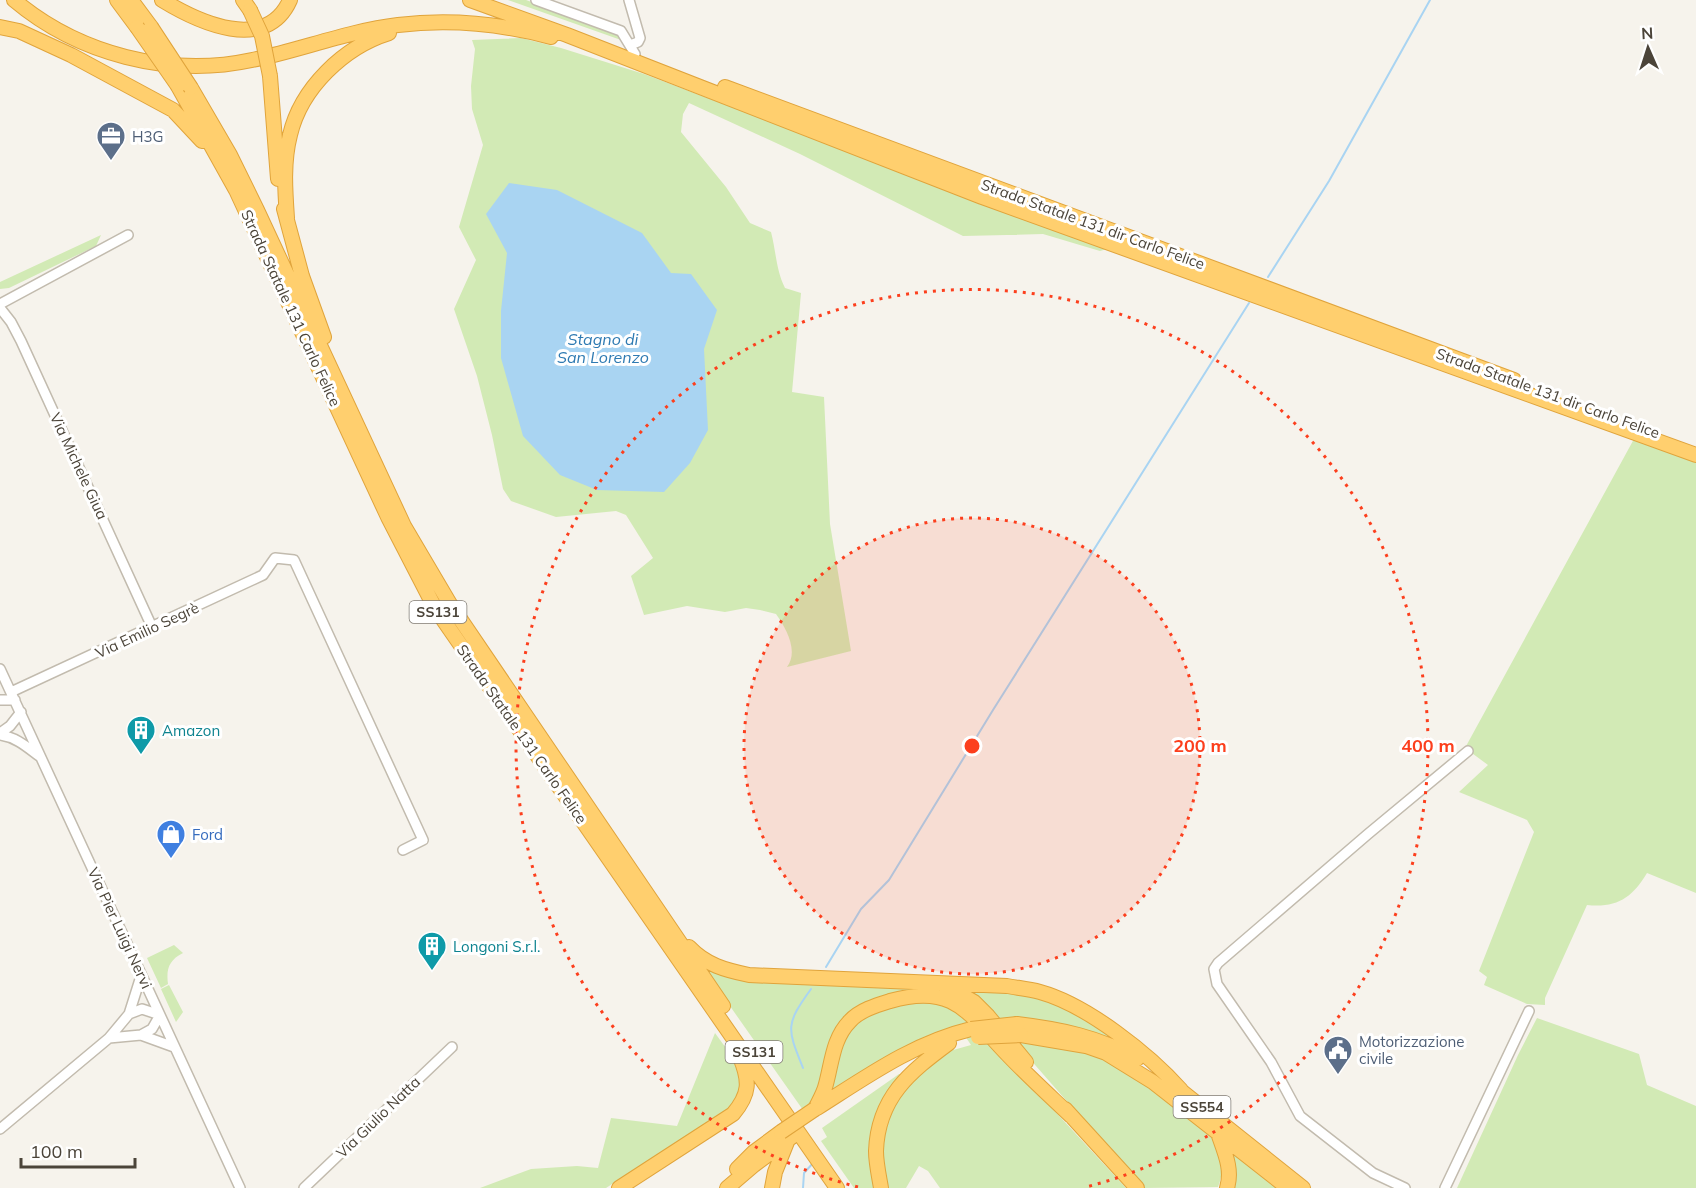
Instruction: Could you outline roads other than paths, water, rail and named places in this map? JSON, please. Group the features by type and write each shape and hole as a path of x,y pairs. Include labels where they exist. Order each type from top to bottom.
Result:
{"highway":[{"path":"14,0 50,27 79,41 139,61 170,65 213,66 251,61 395,25 426,22 523,30 613,54"},
{"name":"Strada Statale 131 Carlo Felice","path":"117,0 144,27"},
{"name":"Strada Statale 131 Carlo Felice","path":"131,0 144,27 244,183 404,526 450,604 848,1188"},
{"path":"162,0 196,18 239,30 272,24 285,10 290,0"},
{"path":"470,0 567,34 613,54"},
{"name":"Strada Statale 131 dir Carlo Felice","path":"489,0 632,49 1696,447"},
{"path":"246,5 262,36 270,76 281,203 302,276 323,332 330,368"},
{"path":"287,218 285,162 290,134 301,108 314,87 330,69 354,49 384,34 410,28 462,24"},
{"path":"0,27 19,31 71,55 173,110 206,147 284,309 308,347"},
{"name":"Strada Statale 131 dir Carlo Felice","path":"613,54 982,197 1696,455"},
{"name":"Strada Statale 131 Carlo Felice","path":"184,87 236,190 388,517 435,608 837,1188"},
{"path":"661,915 668,917 687,945 697,955 714,966 749,975 1007,986 1039,992 1088,1013 1164,1071 1181,1090"},
{"path":"941,983 974,1002 988,1016 1071,1116 1137,1188"},
{"path":"820,1111 830,1063 839,1036 850,1020 873,1006 897,999 938,996 963,1008 979,1022 1007,1054 1071,1116"},
{"name":"SS554","path":"727,1188 820,1111 880,1067 917,1047 974,1033 1052,1028 1101,1041 1135,1058 1181,1090 1303,1188"},
{"path":"619,1188 733,1114 744,1102 747,1074 728,1030"},
{"name":"SS554","path":"1019,1030 1106,1053 1153,1082 1288,1188"},
{"name":"SS554","path":"820,1111 915,1055 974,1033"},
{"path":"881,1188 876,1152 880,1120 892,1094 916,1068 949,1043"},
{"path":"1218,1133 1228,1163 1227,1188"},
{"path":"772,1188 775,1172 789,1135"},
{"name":"SS554","path":"719,1188 754,1152 789,1135"}],"street":[{"path":"536,0 621,31 632,49 640,38 629,0"},
{"name":"Via Michele Giua","path":"128,235 0,306 21,341 152,627"},
{"name":"Via Emilio Segrè","path":"0,700 13,696 263,575 275,558 294,560 423,840 403,850"},
{"name":"Via Pier Luigi Nervi","path":"0,669 240,1188"},
{"path":"0,734 21,712"},
{"path":"0,734 24,744 42,758"},
{"path":"1405,1188 1373,1173 1300,1116 1271,1062 1217,984 1214,969 1218,963 1359,841 1468,751"},
{"path":"0,1129 109,1038 129,1014 141,976"},
{"path":"109,1038 141,1035 152,1029 160,1015 141,1009 129,1014"},
{"path":"1445,1188 1529,1011"},
{"path":"141,1035 174,1047"},
{"name":"Via Giulio Natta","path":"304,1188 452,1047"}],"water":[{"name":"Stagno di San Lorenzo","path":"509,183 557,190 642,233 671,273 691,274 717,310 704,349 708,430 690,463 664,492 597,490 560,475 523,436 501,358 501,311 507,253 486,214"}],"waterway":[{"path":"1268,277 1329,181 1430,0"},
{"path":"826,967 861,909 889,880 1249,303"},
{"path":"803,1068 794,1044 791,1027 797,1011 811,989"},
{"path":"803,1188 804,1173 814,1162"}],"place":[{"name":"H3G","path":"111,162"},
{"name":"Amazon","path":"141,756"},
{"name":"Ford","path":"171,860"},
{"name":"Longoni S.r.l.","path":"432,972"},
{"name":"Motorizzazione civile","path":"1338,1076"}]}
